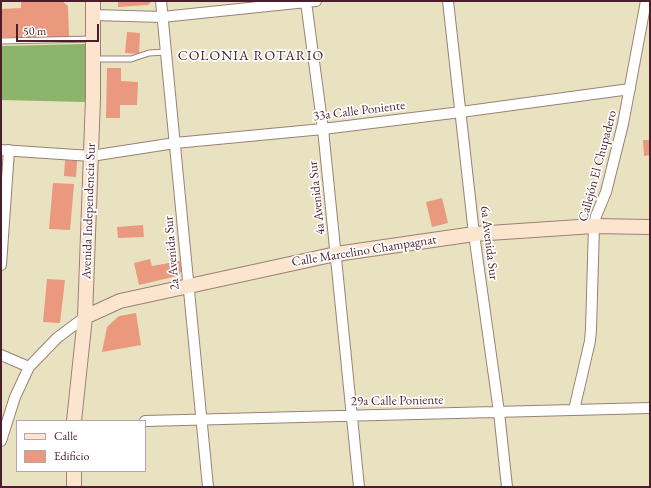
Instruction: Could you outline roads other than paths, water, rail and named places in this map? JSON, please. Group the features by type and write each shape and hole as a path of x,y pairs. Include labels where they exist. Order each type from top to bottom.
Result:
{"street":[{"name":"2a Avenida Sur","path":"161,1 208,487"},
{"name":"6a Avenida Sur","path":"448,1 474,234 500,412 507,487"},
{"name":"Callejón El Chupadero","path":"574,410 591,329 594,226 596,216 606,192 623,124 646,1"},
{"path":"93,8 162,17 311,2"},
{"name":"4a Avenida Sur","path":"311,2 359,487"},
{"name":"Avenida Independencia Sur","path":"74,420 85,317 91,156 93,8"},
{"name":"33a Calle Poniente","path":"5,150 91,156 175,143 323,129 630,89"},
{"path":"1,265 5,150"},
{"name":"Calle Marcelino Champagnat","path":"85,317 120,301 336,254 474,234 594,226 650,227"},
{"path":"1,440 15,397 30,367 56,338 85,317"},
{"path":"1,355 30,367"},
{"name":"29a Calle Poniente","path":"146,421 650,408"},
{"path":"74,472 74,487"}],"lane":[{"path":"1,41 93,39"},
{"path":"93,59 131,59 149,53 166,52"}],"district":[{"name":"COLONIA ROTARIO","path":"251,56"}]}
